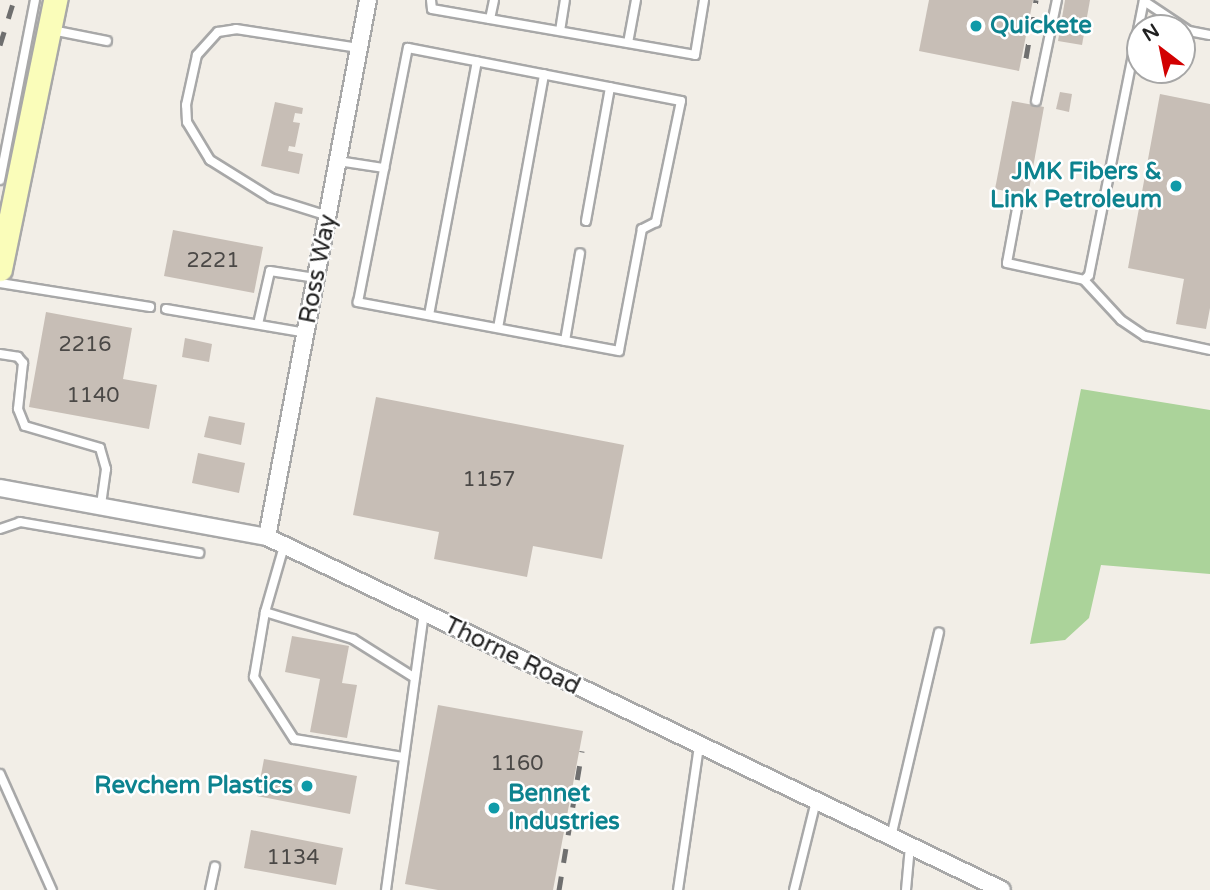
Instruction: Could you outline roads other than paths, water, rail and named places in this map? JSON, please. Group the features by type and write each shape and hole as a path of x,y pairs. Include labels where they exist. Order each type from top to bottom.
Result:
{"street":[{"path":"0,269 55,0"},
{"name":"Ross Way","path":"267,537 368,0"},
{"name":"Thorne Road","path":"0,488 267,537 1001,890"}],"lane":[{"path":"0,180 36,0"},
{"path":"430,0 432,9 695,55 704,0"},
{"path":"490,19 494,0"},
{"path":"560,31 565,0"},
{"path":"628,43 636,0"},
{"path":"1036,101 1057,0"},
{"path":"1084,280 1089,275 1144,1 1189,31 1210,35"},
{"path":"50,30 107,41"},
{"path":"328,216 271,198 210,160 187,122 186,105 197,54 218,32 261,32 359,48"},
{"path":"408,48 544,74 681,101 656,222 642,229 618,351 358,302 408,48"},
{"path":"429,315 477,61"},
{"path":"498,328 544,74"},
{"path":"586,222 610,87"},
{"path":"338,161 384,168"},
{"path":"1019,198 1007,263 1084,280 1121,320 1145,336 1210,350"},
{"path":"565,341 580,253"},
{"path":"258,324 270,271 316,278"},
{"path":"0,283 150,307"},
{"path":"166,309 306,332"},
{"path":"0,354 18,357 23,363 18,409 25,426 100,448 106,469 101,505"},
{"path":"0,529 20,522 199,553"},
{"path":"284,546 265,612 254,677 294,739 403,757"},
{"path":"265,612 353,639 415,678"},
{"path":"386,890 424,613"},
{"path":"891,837 939,633"},
{"path":"678,890 699,746"},
{"path":"0,774 52,890"},
{"path":"794,890 816,801"},
{"path":"906,890 910,846"},
{"path":"210,890 215,867"}],"railway":[{"path":"0,45 14,0"},
{"path":"1026,58 1036,0"},
{"path":"559,890 582,751"}],"place":[{"name":"Quickete","path":"976,26"},
{"name":"JMK Fibers & Link Petroleum","path":"1176,186"},
{"name":"Revchem Plastics","path":"307,786"},
{"name":"Bennet Industries","path":"494,808"}]}
